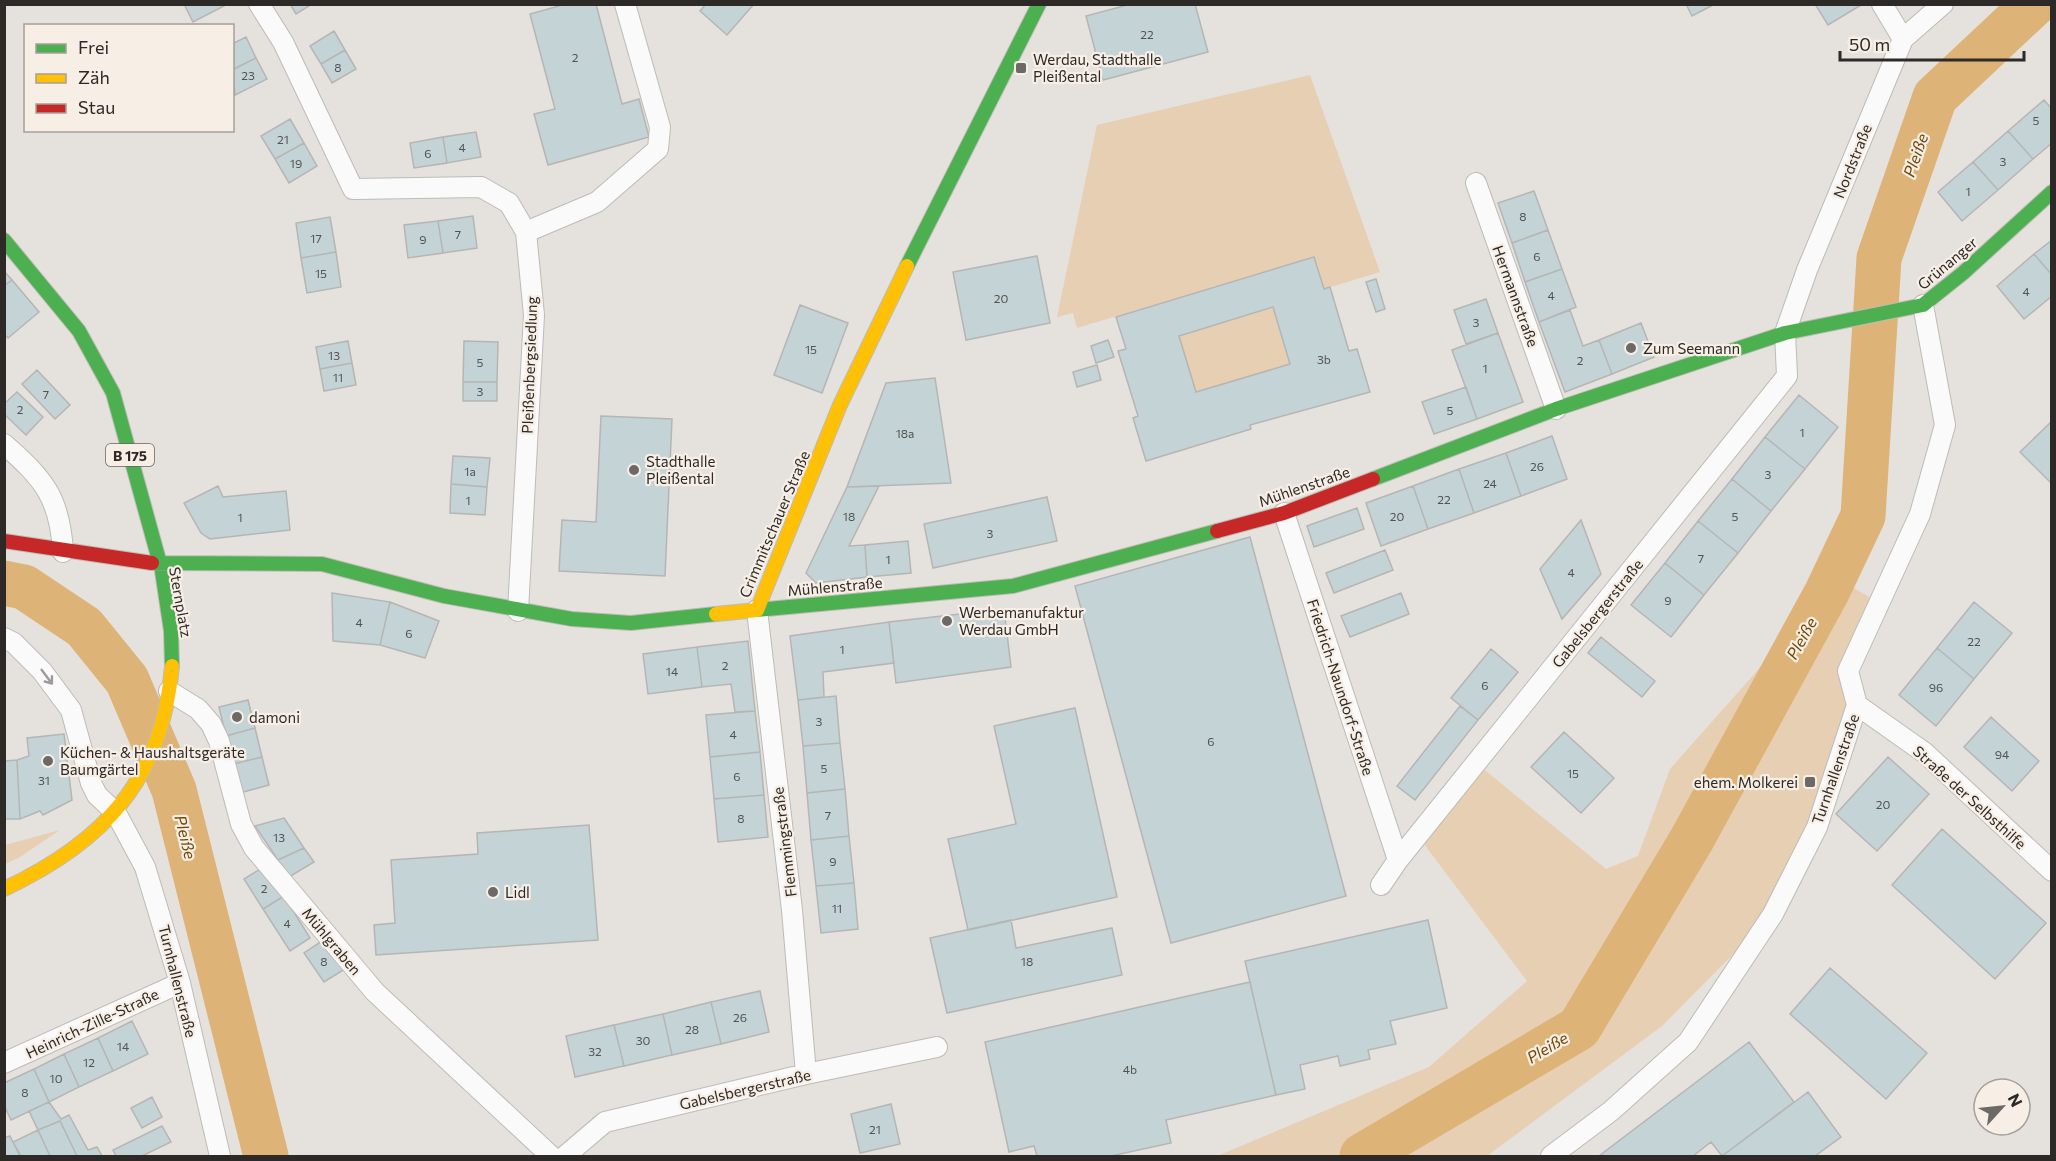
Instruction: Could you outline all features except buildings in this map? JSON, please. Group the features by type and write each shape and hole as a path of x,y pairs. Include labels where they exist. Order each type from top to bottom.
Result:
{"street":[{"name":"Pleißenbergsiedlung","path":"259,4 282,42 353,189 481,187 509,203 526,232 534,315 518,611"},
{"path":"526,232 597,202 658,149 660,127 625,4"},
{"name":"Crimmitschauer Straße","path":"158,564 226,565 268,562 322,564 444,596 572,619 631,623 757,610 840,405 1039,4"},
{"path":"1882,4 1903,39"},
{"name":"Nordstraße","path":"1785,333 1808,270 1903,39 1943,4"},
{"name":"Hermannstraße","path":"1476,183 1557,409"},
{"name":"Grünanger","path":"1845,319 1923,305 1963,273 2052,192"},
{"name":"B 175","path":"4,240 68,316 104,370 113,393 158,564"},
{"name":"Turnhallenstraße","path":"1551,1156 1611,1111 1688,1042 1773,914 1817,827 1857,705 1848,671 1920,514 1945,425 1923,305"},
{"name":"Mühlenstraße","path":"757,610 1013,585 1284,513 1557,409 1785,333 1845,319"},
{"name":"Gabelsbergerstraße","path":"1381,885 1398,860 1786,376 1785,333"},
{"path":"4,444 45,483 56,502 62,524 63,552"},
{"name":"Friedrich-Naundorf-Straße","path":"1284,513 1398,860"},
{"name":"Sternplatz","path":"4,541 63,552 158,564 171,630 172,664 167,698"},
{"name":"Flemmingstraße","path":"757,610 792,909 806,1074"},
{"name":"Turnhallenstraße","path":"4,638 14,643 42,670 71,710 91,783 97,795 116,813 145,867 180,983 220,1156"},
{"name":"B 175","path":"4,889 66,858 93,837 116,813 132,791 153,751 167,698"},
{"name":"Mühlgraben","path":"167,698 198,709 212,724 219,741 241,824 254,848 375,992 551,1156"},
{"name":"Straße der Selbsthilfe","path":"1857,705 1925,753 2052,871"},
{"name":"Heinrich-Zille-Straße","path":"4,1063 180,983"},
{"name":"Gabelsbergerstraße","path":"565,1156 605,1122 806,1074 937,1047"}],"shaded area":[{"path":"1310,75 1380,272 1324,289 1314,257 1077,328 1073,313 1057,317 1097,125"},
{"path":"1273,307 1290,364 1196,392 1179,336"},
{"path":"1832,575 1879,603 1848,671 1857,705 1773,914 1662,1026 1487,1156 1217,1156 1429,1067 1527,981 1418,836 1476,763 1606,869 1638,856 1670,769 1827,592"},
{"path":"60,830 20,857 5,864 5,845"}],"waterway":[{"name":"Pleiße","path":"1362,1156 1579,1028 1692,839 1827,592 1863,516 1879,258 1935,97 2034,4"},
{"name":"Pleiße","path":"4,583 24,587 84,627 127,680 174,790 266,1156"}],"traffic: fast":[{"path":"907,266 1039,4"},
{"path":"1373,479 1556,409 1785,333 1923,305 1963,273 2052,192"},
{"path":"4,240 79,331 113,393 162,571 171,631 172,666"},
{"path":"757,610 1013,586 1217,531"},
{"path":"152,563 322,564 444,596 572,619 631,623 716,614"}],"traffic: slow":[{"path":"716,614 757,610 840,405 907,266"},
{"path":"4,889 40,871 71,850 98,828 122,803 141,774 156,742 166,706 172,666"}],"traffic: jam":[{"path":"1217,531 1284,513 1373,479"},
{"path":"4,541 152,563"}],"place":[{"name":"Werdau, Stadthalle Pleißental","path":"1021,68"},
{"name":"Zum Seemann","path":"1631,348"},
{"name":"Stadthalle Pleißental","path":"634,470"},
{"name":"Werbemanufaktur Werdau GmbH","path":"947,621"},
{"name":"damoni","path":"237,717"},
{"name":"Küchen- & Haushaltsgeräte Baumgärtel","path":"48,761"},
{"name":"ehem. Molkerei","path":"1810,782"},
{"name":"Lidl","path":"493,892"}]}
